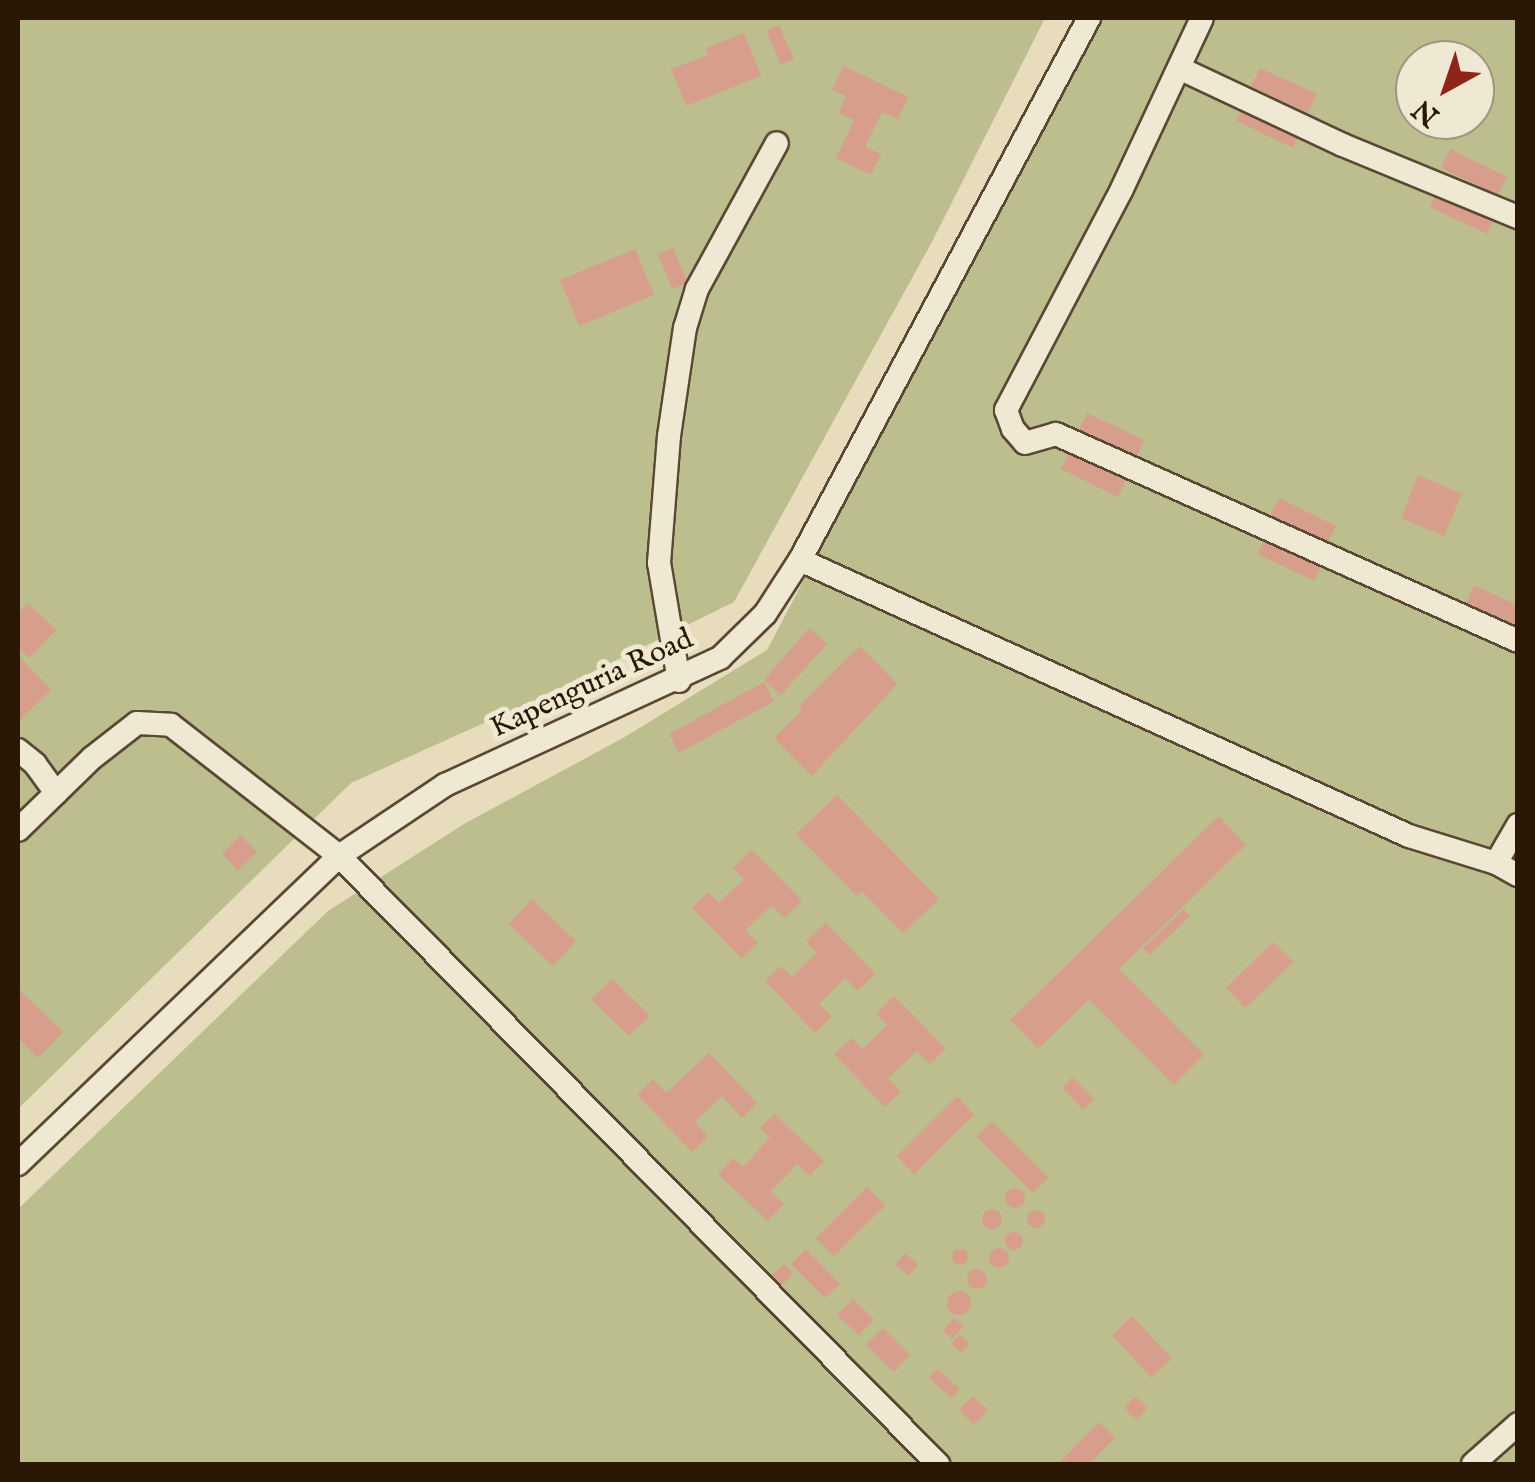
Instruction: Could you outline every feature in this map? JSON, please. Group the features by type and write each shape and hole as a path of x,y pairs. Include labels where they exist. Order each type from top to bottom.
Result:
{"street":[{"name":"Kapenguria Road","path":"18,1164 339,856 445,785 678,681 720,658 766,614 800,560 1089,18"},
{"path":"1202,18 1122,189 1006,410 1013,429 1025,443 1056,434 1518,640"},
{"path":"1178,68 1343,144 1518,217"},
{"path":"678,681 658,563 669,436 685,328 697,289 777,143"},
{"path":"800,560 1410,836 1496,863 1518,875"},
{"path":"18,830 137,723 162,722 339,856 938,1464"},
{"path":"18,750 35,764 56,793"},
{"path":"1496,863 1518,825"},
{"path":"1473,1464 1518,1424"}],"green space":[{"path":"18,18 1045,18 933,240 734,602 544,696 351,783 18,1109"},
{"path":"1100,18 1517,18 1517,1464 18,1464 18,1209 328,911 464,824 623,738 767,650"}],"building":[{"path":"779,25 794,59 781,65 766,31"},
{"path":"744,33 761,76 686,106 671,69 709,55 706,48"},
{"path":"844,66 908,97 898,119 882,112 865,147 881,154 871,175 836,158 854,120 839,113 846,96 832,89"},
{"path":"1260,68 1317,94 1308,113 1251,86"},
{"path":"1244,103 1301,130 1293,148 1236,121"},
{"path":"1450,149 1507,177 1498,195 1441,168"},
{"path":"1438,189 1496,216 1487,234 1430,207"},
{"path":"673,248 688,283 672,289 658,254"},
{"path":"635,249 654,295 579,326 560,280"},
{"path":"1087,413 1144,440 1136,458 1078,431"},
{"path":"1070,451 1127,478 1118,497 1061,469"},
{"path":"1418,475 1462,494 1444,536 1401,518"},
{"path":"1279,498 1336,526 1327,544 1270,516"},
{"path":"1266,535 1323,563 1314,581 1258,554"},
{"path":"1474,585 1518,606 1518,628 1466,604"},
{"path":"28,603 56,630 29,658 18,647 18,614"},
{"path":"809,628 827,644 781,695 764,680"},
{"path":"860,646 897,684 812,776 774,738 802,711 798,707"},
{"path":"18,655 51,690 18,722"},
{"path":"764,682 774,701 679,753 669,734"},
{"path":"837,795 939,899 903,933 862,891 857,896 796,834"},
{"path":"1219,816 1246,845 1119,969 1204,1055 1174,1085 1089,999 1038,1049 1010,1020"},
{"path":"240,835 257,852 238,870 222,854"},
{"path":"752,850 802,901 784,918 772,905 745,930 758,943 742,959 692,908 708,892 719,903 744,879 733,868"},
{"path":"532,899 576,941 553,966 509,924"},
{"path":"1184,909 1190,916 1150,955 1143,948"},
{"path":"826,923 875,974 858,991 845,978 819,1004 832,1017 815,1033 765,981 781,966 792,977 817,953 806,941"},
{"path":"1273,942 1293,962 1245,1008 1226,988"},
{"path":"612,979 650,1016 629,1036 591,999"},
{"path":"18,989 63,1032 38,1058 18,1038"},
{"path":"894,996 946,1049 930,1064 917,1051 888,1078 901,1092 885,1107 834,1054 852,1038 862,1049 887,1025 876,1014"},
{"path":"709,1053 757,1103 742,1118 722,1096 695,1122 708,1136 692,1152 637,1095 653,1079 666,1093"},
{"path":"1072,1077 1094,1099 1083,1110 1062,1088"},
{"path":"957,1096 974,1115 914,1174 897,1156"},
{"path":"774,1114 824,1161 810,1176 797,1164 771,1192 784,1204 768,1221 718,1174 733,1158 743,1167 770,1137 760,1128"},
{"path":"992,1122 1048,1178 1033,1193 977,1137"},
{"path":"867,1187 885,1206 834,1256 816,1238"},
{"path":"1015,1188 1025,1198 1015,1208 1005,1198"},
{"path":"992,1209 1002,1219 992,1229 982,1219"},
{"path":"1036,1210 1043,1212 1043,1226 1036,1228 1029,1226 1027,1219 1029,1212"},
{"path":"1014,1232 1023,1241 1014,1250 1005,1241"},
{"path":"999,1248 1009,1258 999,1268 989,1258"},
{"path":"806,1249 840,1284 825,1298 791,1264"},
{"path":"960,1249 968,1257 960,1265 952,1257"},
{"path":"905,1253 918,1264 909,1276 895,1265"},
{"path":"784,1264 793,1274 782,1285 772,1275"},
{"path":"977,1269 987,1279 977,1289 967,1279"},
{"path":"959,1291 971,1303 959,1315 947,1303"},
{"path":"853,1299 874,1319 859,1335 837,1315"},
{"path":"1132,1316 1172,1359 1151,1378 1112,1335"},
{"path":"954,1318 964,1326 952,1339 943,1331"},
{"path":"883,1328 910,1355 894,1372 866,1345"},
{"path":"959,1334 970,1343 961,1353 951,1344"},
{"path":"938,1369 960,1389 952,1398 929,1378"},
{"path":"973,1396 988,1410 974,1425 959,1410"},
{"path":"1135,1396 1147,1408 1137,1420 1124,1408"},
{"path":"1099,1422 1115,1438 1089,1464 1058,1464"}]}
